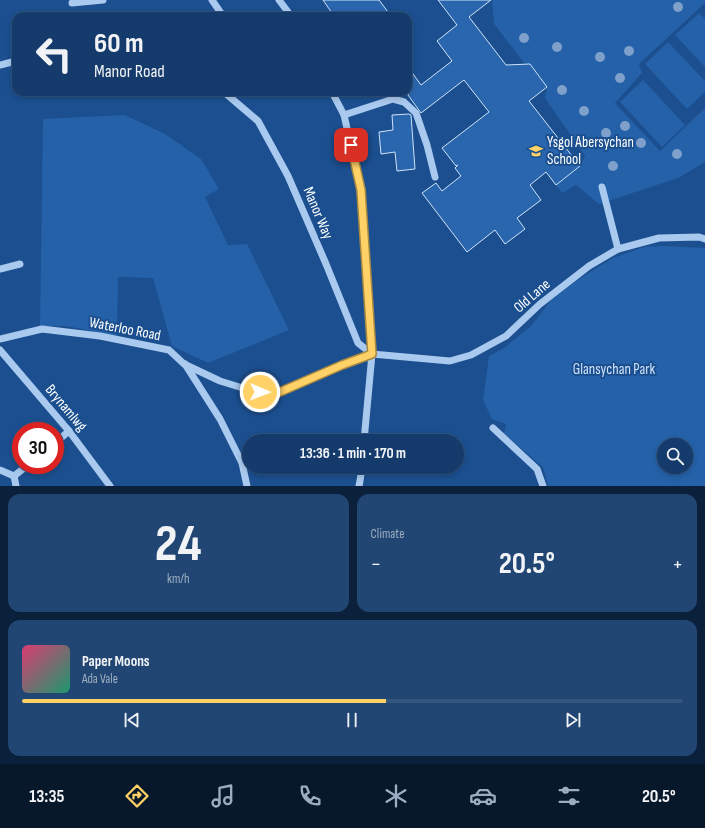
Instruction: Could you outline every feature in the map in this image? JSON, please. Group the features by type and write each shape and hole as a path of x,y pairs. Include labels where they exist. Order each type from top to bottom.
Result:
{"street":[{"path":"72,3 103,0"},
{"path":"212,0 220,12"},
{"path":"279,0 288,12"},
{"path":"0,65 12,62"},
{"name":"Manor Way","path":"229,96 258,121 288,176 358,343 372,354"},
{"path":"334,96 344,115 361,190 372,354 365,434"},
{"path":"344,115 393,99 404,102 416,113 427,145 435,177"},
{"path":"602,186 618,248"},
{"name":"Old Lane","path":"372,354 450,361 471,355 506,336 546,299 589,266 618,248 659,238 699,237 705,239"},
{"path":"0,269 20,264"},
{"name":"Waterloo Road","path":"0,340 42,330 100,336 169,350 184,364 220,381 273,395 342,365 372,354"},
{"name":"Brynamlwg","path":"0,350 69,431 110,486"},
{"path":"184,364 220,419 242,463 247,486"},
{"path":"492,428 537,469 543,486"},
{"path":"64,435 69,431"},
{"path":"0,470 14,476"},
{"path":"359,486 361,474"},
{"path":"14,476 16,486"}],"green space":[{"path":"492,0 705,0 705,3 639,64 642,73 615,103 660,151 705,108 705,162 678,178 599,204 576,185 562,193 556,185 580,166 585,156 545,98 547,87 530,64 525,64 494,24"},
{"path":"699,13 705,19 705,67 675,35"},
{"path":"668,42 705,81 705,92 687,109 645,64"},
{"path":"643,80 685,125 662,147 620,102"},
{"path":"125,115 165,134 201,159 219,189 205,197 228,245 247,244 289,330 208,363 172,346 153,278 118,277 117,336 66,326 40,326 43,119"},
{"name":"Glansychan Park","path":"664,246 705,248 705,486 548,486 543,467 504,434 506,424 492,419 483,400 489,356 504,348 532,325 550,301 579,279 613,258 644,247"}],"building":[{"path":"323,0 379,0 388,12 331,12"},
{"path":"438,0 491,0 469,17 506,65 530,64 547,87 529,101 580,166 556,185 546,172 530,185 541,200 517,218 525,229 505,244 495,230 467,252 422,193 436,183 442,191 461,176 455,168 458,165 456,166 442,148 489,112 464,80 421,113 409,96 412,96 412,73 421,85 452,61 437,41 457,25"},
{"path":"392,115 411,115 415,169 397,171 395,152 381,154 379,132 393,130"}],"place":[{"name":"Ysgol Abersychan School","path":"536,151"}],"route":[{"path":"260,392 273,395 342,365 372,354 361,190 351,145"}]}
